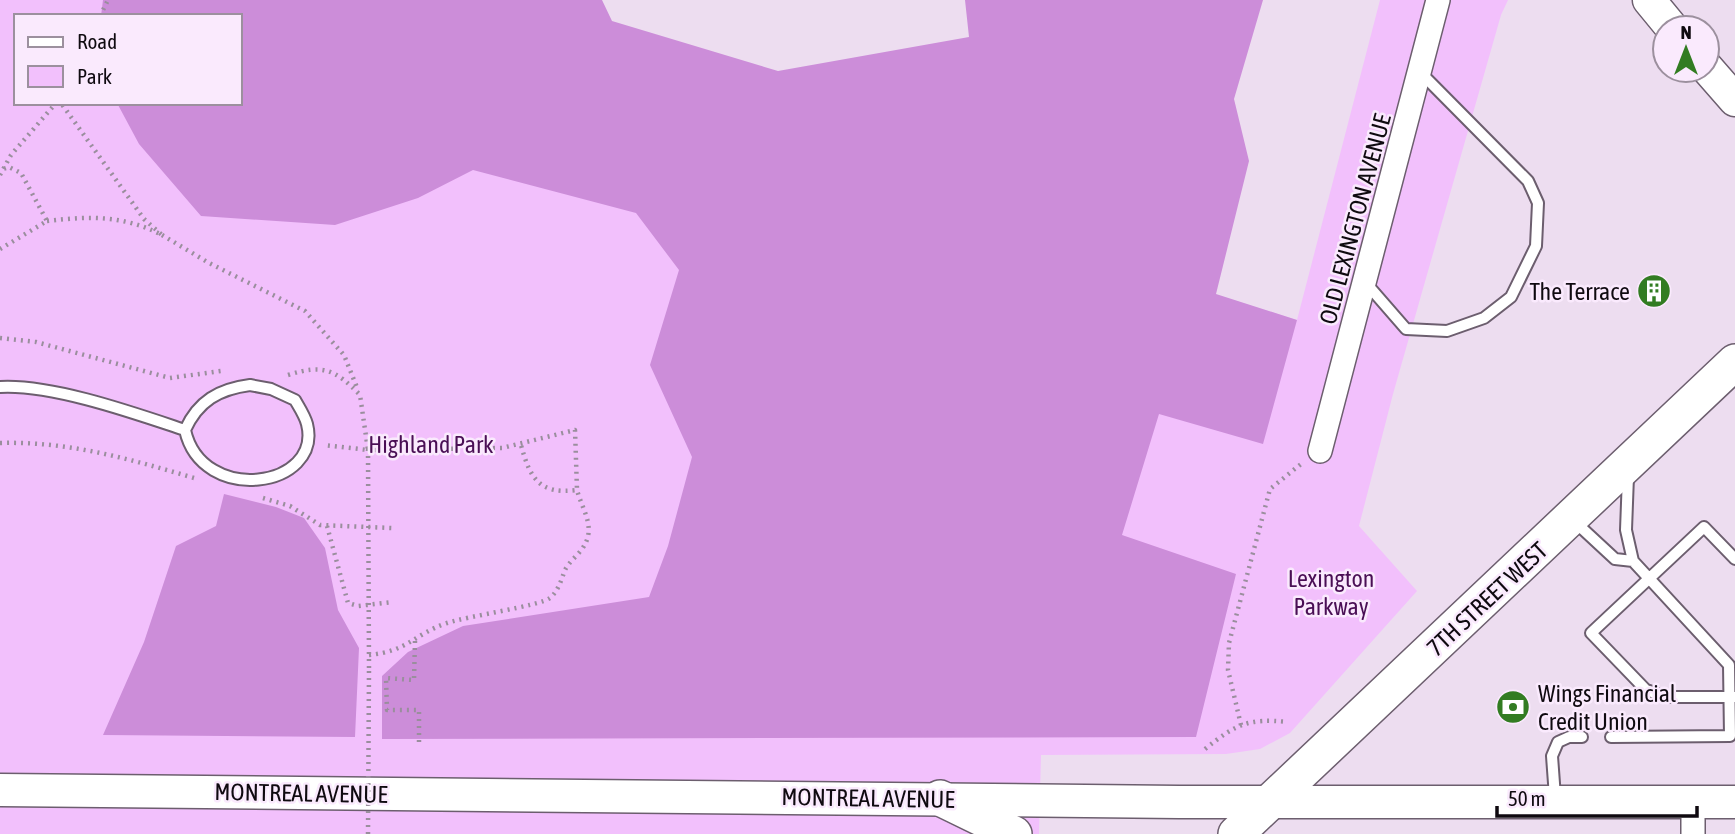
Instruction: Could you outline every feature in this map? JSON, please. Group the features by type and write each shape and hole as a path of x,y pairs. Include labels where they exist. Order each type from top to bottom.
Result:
{"main road":[{"path":"1649,0 1660,14"},
{"path":"1721,84 1735,100"},
{"name":"7TH STREET WEST","path":"1236,834 1735,362"},
{"name":"MONTREAL AVENUE","path":"0,790 1179,802 1735,802"},
{"path":"940,798 1014,834"}],"street":[{"name":"OLD LEXINGTON AVENUE","path":"1320,451 1438,0"},
{"path":"1693,802 1693,834"}],"lane":[{"path":"1365,282 1406,329 1447,331 1484,318 1511,297 1536,246 1538,203 1528,181 1420,72"},
{"path":"250,385 271,389 295,400 307,424 306,448 289,470 261,481 231,478 202,464 189,447 185,430 201,404 225,388 250,385"},
{"path":"0,387 20,386 65,396 185,430"},
{"path":"1611,737 1730,736 1732,697 1729,665 1633,561 1626,530 1629,464"},
{"path":"1572,519 1615,559 1633,561"},
{"path":"1732,697 1667,697 1646,690 1591,634 1704,527 1735,559"},
{"path":"1555,801 1552,756 1558,742 1569,737 1582,737"}],"path":[{"path":"0,175 11,155 56,105"},
{"path":"59,105 144,219 162,235"},
{"path":"3,169 9,167 21,173 47,221"},
{"path":"0,249 47,221 111,217 145,226 209,263 304,311 344,355 360,395 368,450 368,834"},
{"path":"0,338 36,342 170,378 226,370"},
{"path":"299,383 284,376 301,370 332,371 360,395"},
{"path":"324,433 324,446 368,450 474,450 521,444 575,429 577,490 591,523 590,537 549,599 472,615 439,625 404,648 369,655"},
{"path":"521,444 533,479 548,490 577,490"},
{"path":"1241,724 1228,670 1229,643 1270,489 1283,475 1320,451"},
{"path":"327,526 348,603 369,606 393,603"},
{"path":"415,640 414,680 386,678 387,710 419,710 419,744"},
{"path":"1205,749 1241,724 1257,719 1288,722"}],"green space":[{"name":"Highland Park","path":"0,0 407,0 662,121 1297,320 1380,0 1508,0 1501,15 1393,394 1359,526 1417,591 1290,733 1260,749 1226,754 1041,755 1039,834 0,834"}],"shaded area":[{"path":"103,0 602,0 612,21 778,71 969,37 965,0 1263,0 1234,99 1249,161 1216,294 1297,320 1263,444 1159,414 1122,535 1236,574 1196,737 382,739 382,676 408,652 463,626 649,597 668,546 692,457 650,365 679,270 636,213 473,170 418,198 335,225 201,216 139,144 118,105 242,105 242,14 101,14"},
{"path":"224,494 276,507 304,518 325,548 338,610 359,648 355,737 103,735 144,642 176,546 216,526"}],"place":[{"name":"The Terrace","path":"1654,291"},
{"name":"Wings Financial Credit Union","path":"1513,707"}],"park label":[{"name":"Lexington Parkway","path":"1331,592"}]}
